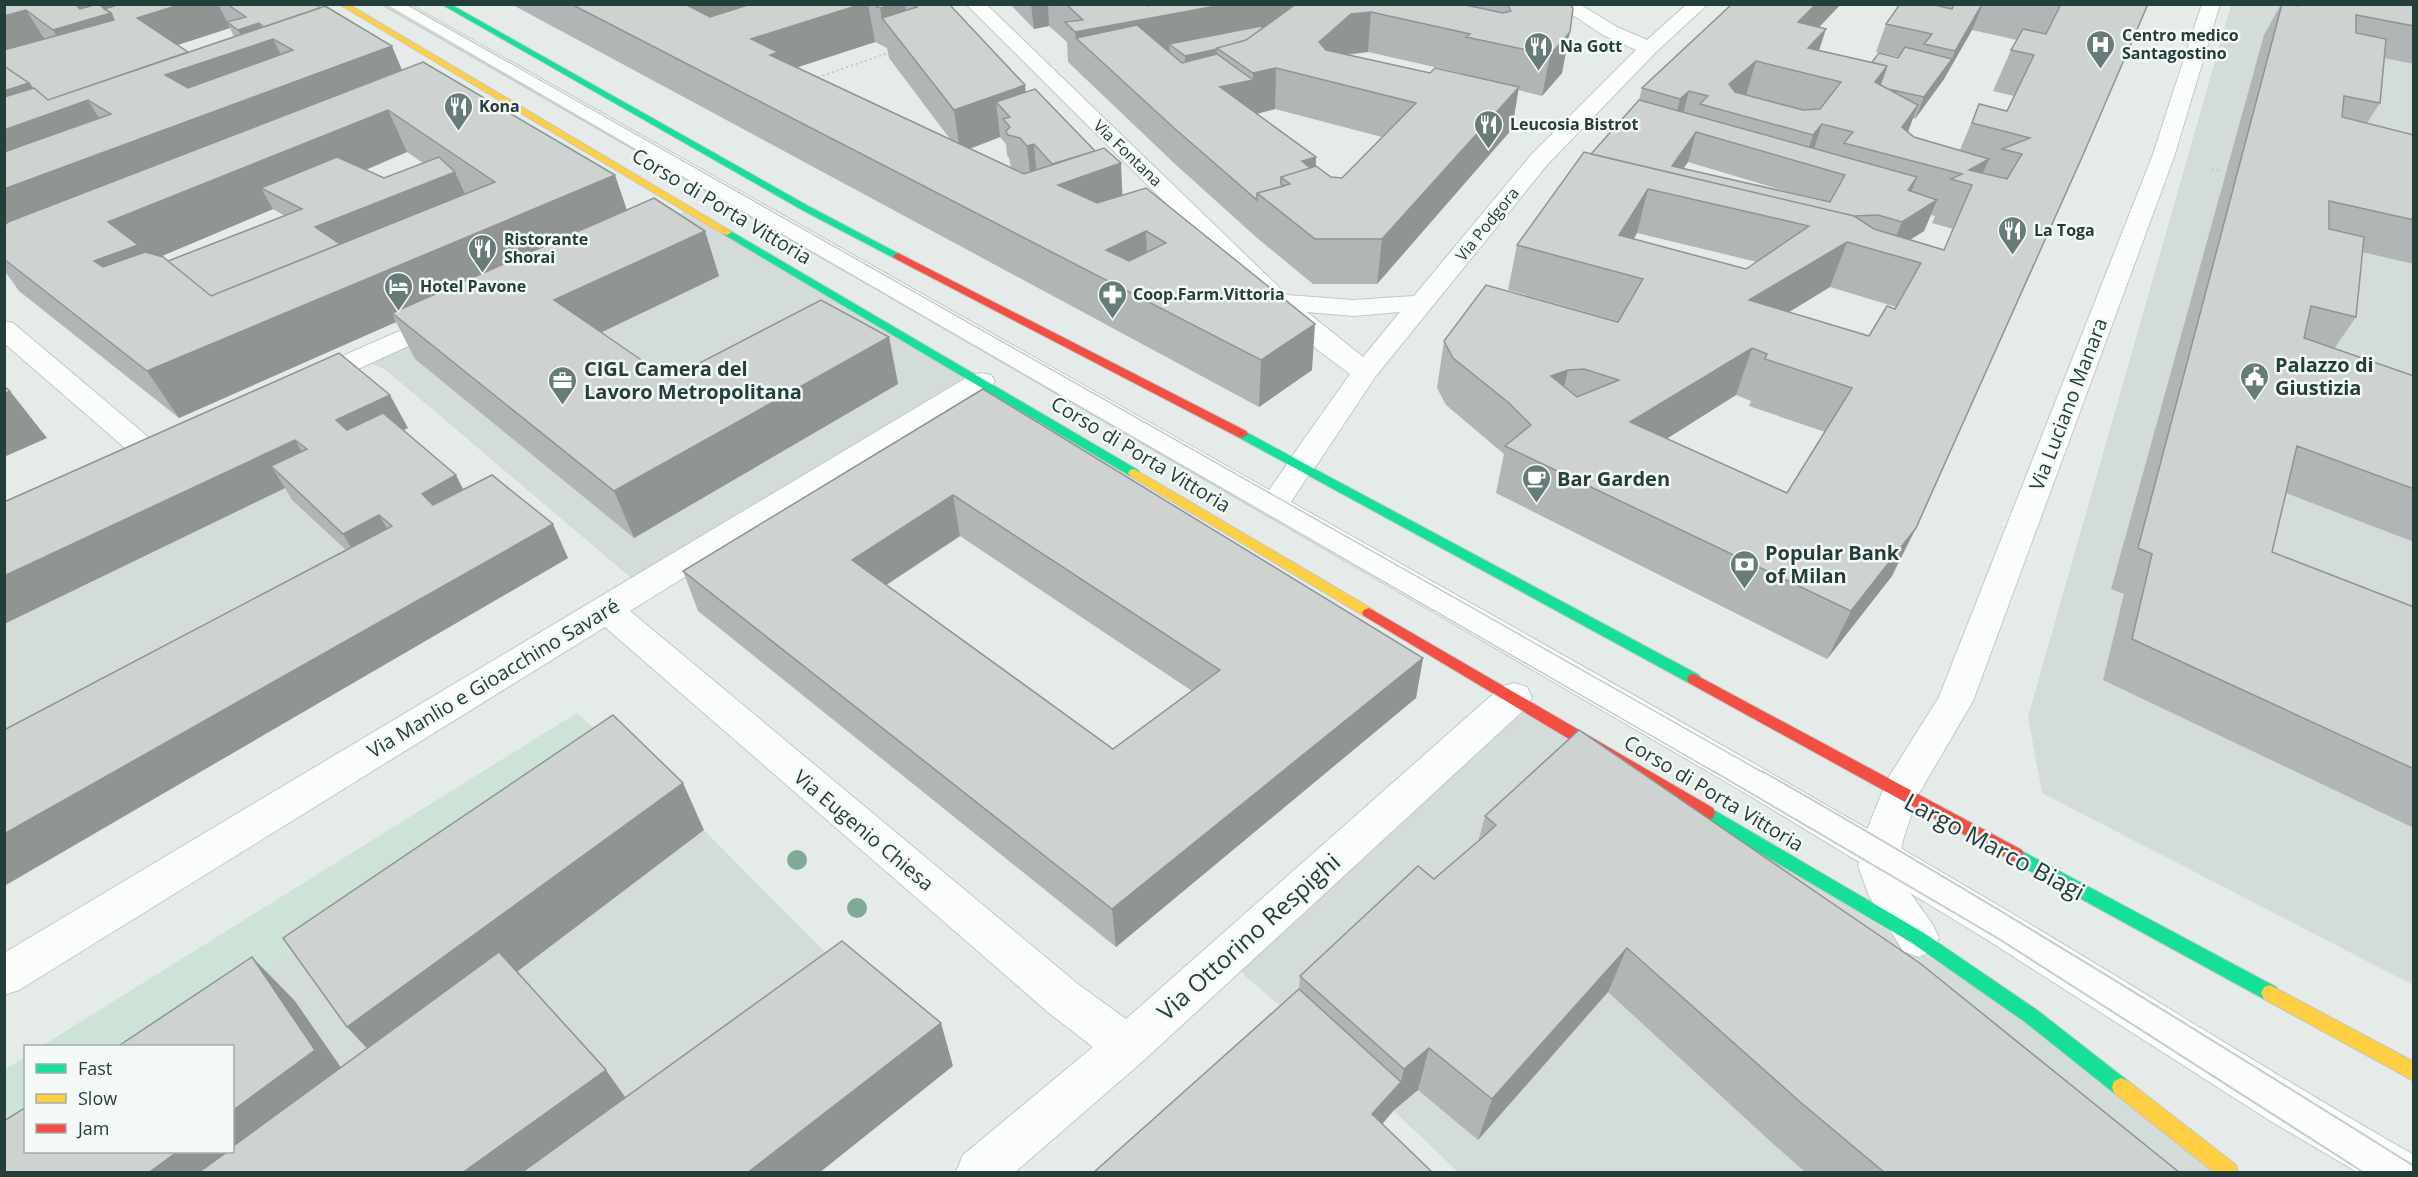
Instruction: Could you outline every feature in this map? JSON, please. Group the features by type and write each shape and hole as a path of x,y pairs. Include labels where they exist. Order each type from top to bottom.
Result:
{"street":[{"name":"Corso di Porta Vittoria","path":"342,4 1918,938"},
{"name":"Corso di Porta Vittoria","path":"444,4 807,209 1300,465 1900,791"},
{"name":"Via Fontana","path":"975,4 1280,302 1329,345 1365,372"},
{"path":"1565,4 1610,32 1649,48"},
{"name":"Via Podgora","path":"1300,465 1365,372 1539,160 1649,48 1699,4"},
{"name":"Via Luciano Manara","path":"1900,791 1955,700 2163,156 2211,4"},
{"path":"440,89 467,78"},
{"path":"660,221 688,208"},
{"path":"1280,302 1353,308 1423,303"},
{"path":"292,389 466,310"},
{"path":"4,329 161,449 119,468"},
{"name":"Via Manlio e Gioacchino Savaré","path":"4,976 981,381"},
{"name":"Via Eugenio Chiesa","path":"606,609 1064,999 1127,1046"},
{"name":"Via Ottorino Respighi","path":"980,1173 1127,1046 1514,697"},
{"name":"Largo Marco Biagi","path":"2229,1173 2031,1016 1918,938 1889,896 1878,866 1900,791 2414,1072"}],"lane":[{"path":"395,4 1880,855 2000,927 2284,1105 2399,1173"},
{"path":"1273,507 1300,465"}],"path":[{"path":"812,79 896,51"},
{"path":"2212,169 2222,171"}],"shaded area":[{"path":"2384,4 2413,10 2413,985 2042,793 2028,717 2231,5"},
{"path":"689,210 981,378 637,583 386,370 361,359"},
{"path":"357,385 408,428 355,452 473,509 508,508 568,558 5,886 4,548"},
{"path":"1518,697 2033,1023 2221,1172 1458,1172 1394,1111 1367,1142 1126,1172 1295,1019 1228,961"},
{"path":"577,713 704,830 858,985 819,1172 5,1172 5,1070 24,1058 24,1153 234,1153 234,1045 44,1045"}],"green space":[{"path":"577,713 608,743 156,1045 44,1045"},
{"path":"24,1058 24,1135 4,1148 4,1070"}],"building":[{"path":"4,4 75,4 80,9 98,4 111,13 53,30 26,10 4,16"},
{"path":"121,4 182,4 137,18 188,52 48,100 29,83 4,66 4,50 114,20 111,13 104,9"},
{"path":"227,4 315,4 320,8 264,27 259,23 238,30 227,22 246,17"},
{"path":"571,4 685,4 710,17 751,4 862,4 751,39 778,52 770,55 1024,174 1104,148 1121,163 1058,185 1097,203 1146,188 1315,324 1261,360","holes":["1146,231 1166,243 1129,261 1106,250"]},
{"path":"872,4 893,4 880,8"},
{"path":"911,4 949,4 1025,85 954,110 882,18 917,7"},
{"path":"1066,4 1145,4 1147,6 1227,4 1075,32 1065,22 1083,20"},
{"path":"1296,4 1461,4 1503,13 1511,11 1507,4 1570,4 1573,8 1570,32 1550,55 1466,37 1470,34 1371,12 1351,14 1319,42 1326,50 1430,73 1435,68 1519,87 1382,239 1315,239 1257,193 1290,184 1281,177 1316,166 1331,177 1342,178 1416,103 1276,68 1253,73 1217,48 1246,40"},
{"path":"1732,4 1816,4 1798,22 1826,29 1808,48 1887,66 1875,82 1918,105 1902,127 1914,137 1989,159 1969,170 2007,179 2022,154 2002,149 2030,138 1972,123 1979,104 2007,111 2034,55 2011,50 2023,29 2046,34 2060,6 2054,4 2148,4 1916,528 1851,611 1505,446 1531,425 1509,403 1453,358 1444,341 1486,285 1618,322 1643,279 1517,245 1584,152 1854,216 1874,229 1944,250 1972,185 1951,179 1962,174 1844,143 1853,132 1822,124 1813,135 1700,104 1708,96 1689,91 1680,99 1642,88","holes":["1756,61 1841,82 1820,109 1803,110 1735,92 1729,84","1648,189 1809,226 1746,269 1619,235","1847,242 1921,263 1895,309 1887,306 1869,336 1749,300","1752,348 1767,354 1765,359 1852,388 1787,493 1630,422","1584,369 1619,380 1577,397 1551,376 1568,370"]},
{"path":"1900,4 1931,4 1952,9 1954,4 1982,4 1955,51 1924,44 1932,34 1886,24"},
{"name":"Palazzo di Giustizia","path":"2282,4 2298,6 2298,4 2414,4 2414,26 2356,15 2356,33 2386,39 2380,103 2344,96 2342,117 2414,135 2414,220 2329,201 2329,229 2364,237 2356,317 2311,306 2304,338 2414,376 2414,489 2297,446 2272,552 2414,607 2414,769 2132,639 2152,554 2138,548"},
{"path":"325,6 392,46 4,189 4,152 111,114 88,100 4,130 4,97 34,88 48,100","holes":["273,39 293,50 188,88 165,75"]},
{"path":"1137,25 1182,63 1217,54 1253,80 1220,87 1316,157 1302,161 1310,168 1281,177 1281,184 1284,186 1257,193 1257,200 1076,38"},
{"path":"1261,26 1263,28 1246,40 1185,56 1169,44"},
{"path":"1905,47 1952,59 1924,97 1880,85 1887,66 1872,62 1879,53 1898,58"},
{"path":"423,62 615,175 147,371 4,259 4,226 8,222","holes":["388,110 495,182 211,296 163,257 145,252 103,267 94,261 138,245 108,222"]},
{"path":"4,66 29,83 4,91"},
{"path":"1035,89 1095,151 1052,164 1034,144 1027,146 1020,138 1008,135 1006,131 1010,127 1003,119 1010,117 996,102"},
{"path":"1639,100 1917,177 1908,190 1937,200 1902,222 1878,215 1854,216 1591,154","holes":["1696,132 1845,175 1830,202 1672,166"]},
{"path":"337,157 384,178 439,157 455,172 315,227 340,244 211,296 168,261 302,209 261,188"},
{"path":"654,198 705,231 554,300 669,379 821,300 889,337 614,491 392,313"},
{"path":"339,353 390,395 336,420 347,430 383,413 456,475 422,494 433,505 492,475 553,524 4,834 4,730 392,526 379,515 343,534 271,466 307,449 295,440 4,576 4,502"},
{"path":"4,386 10,391 4,394"},
{"path":"983,389 1423,658 1112,909 683,571","holes":["953,495 1220,670 1113,749 852,560"]},
{"path":"613,715 683,783 347,1027 283,938"},
{"path":"1579,730 1921,964 2180,1173 1885,1173 1799,1101 1627,948 1492,1099 1429,1048 1404,1069 1300,976 1418,866 1434,879 1483,837 1496,825 1485,816"},
{"path":"842,941 941,1023 747,1173 521,1173"},
{"path":"499,952 606,1070 462,1173 198,1173 226,1153 234,1153 234,1146"},
{"path":"252,957 315,1050 234,1110 234,1045 120,1045"},
{"path":"1299,989 1401,1082 1372,1114 1433,1173 1093,1173"},
{"path":"24,1108 24,1153 176,1153 148,1173 4,1173 4,1121"}],"tram line":[{"path":"381,4 1716,773"},
{"path":"406,4 1764,773"},
{"path":"1713,771 1999,939 2363,1172"},
{"path":"1762,771 2008,916 2414,1166"}],"traffic: fast":[{"path":"444,4 807,209 898,256"},
{"path":"727,232 1134,473"},
{"path":"1242,434 1694,679"},
{"path":"1707,813 1918,938 2031,1016 2121,1087"},
{"path":"2016,855 2270,993"}],"traffic: slow":[{"path":"342,4 727,232"},
{"path":"1134,473 1369,613"},
{"path":"2270,993 2414,1072"},
{"path":"2121,1087 2229,1172"}],"traffic: jam":[{"path":"898,256 1242,434"},
{"path":"1369,613 1707,813"},
{"path":"1694,679 2016,855"}],"place":[{"name":"Centro medico Santagostino","path":"2101,70"},
{"name":"Na Gott","path":"1539,72"},
{"name":"Kona","path":"458,132"},
{"name":"Leucosia Bistrot","path":"1489,150"},
{"name":"La Toga","path":"2013,256"},
{"name":"Ristorante Shorai","path":"483,274"},
{"name":"Hotel Pavone","path":"399,312"},
{"name":"Coop.Farm.Vittoria","path":"1112,320"},
{"name":"Palazzo di Giustizia","path":"2254,402"},
{"name":"CIGL Camera del Lavoro Metropolitana","path":"563,406"},
{"name":"Bar Garden","path":"1536,504"},
{"name":"Popular Bank of Milan","path":"1744,590"}]}
